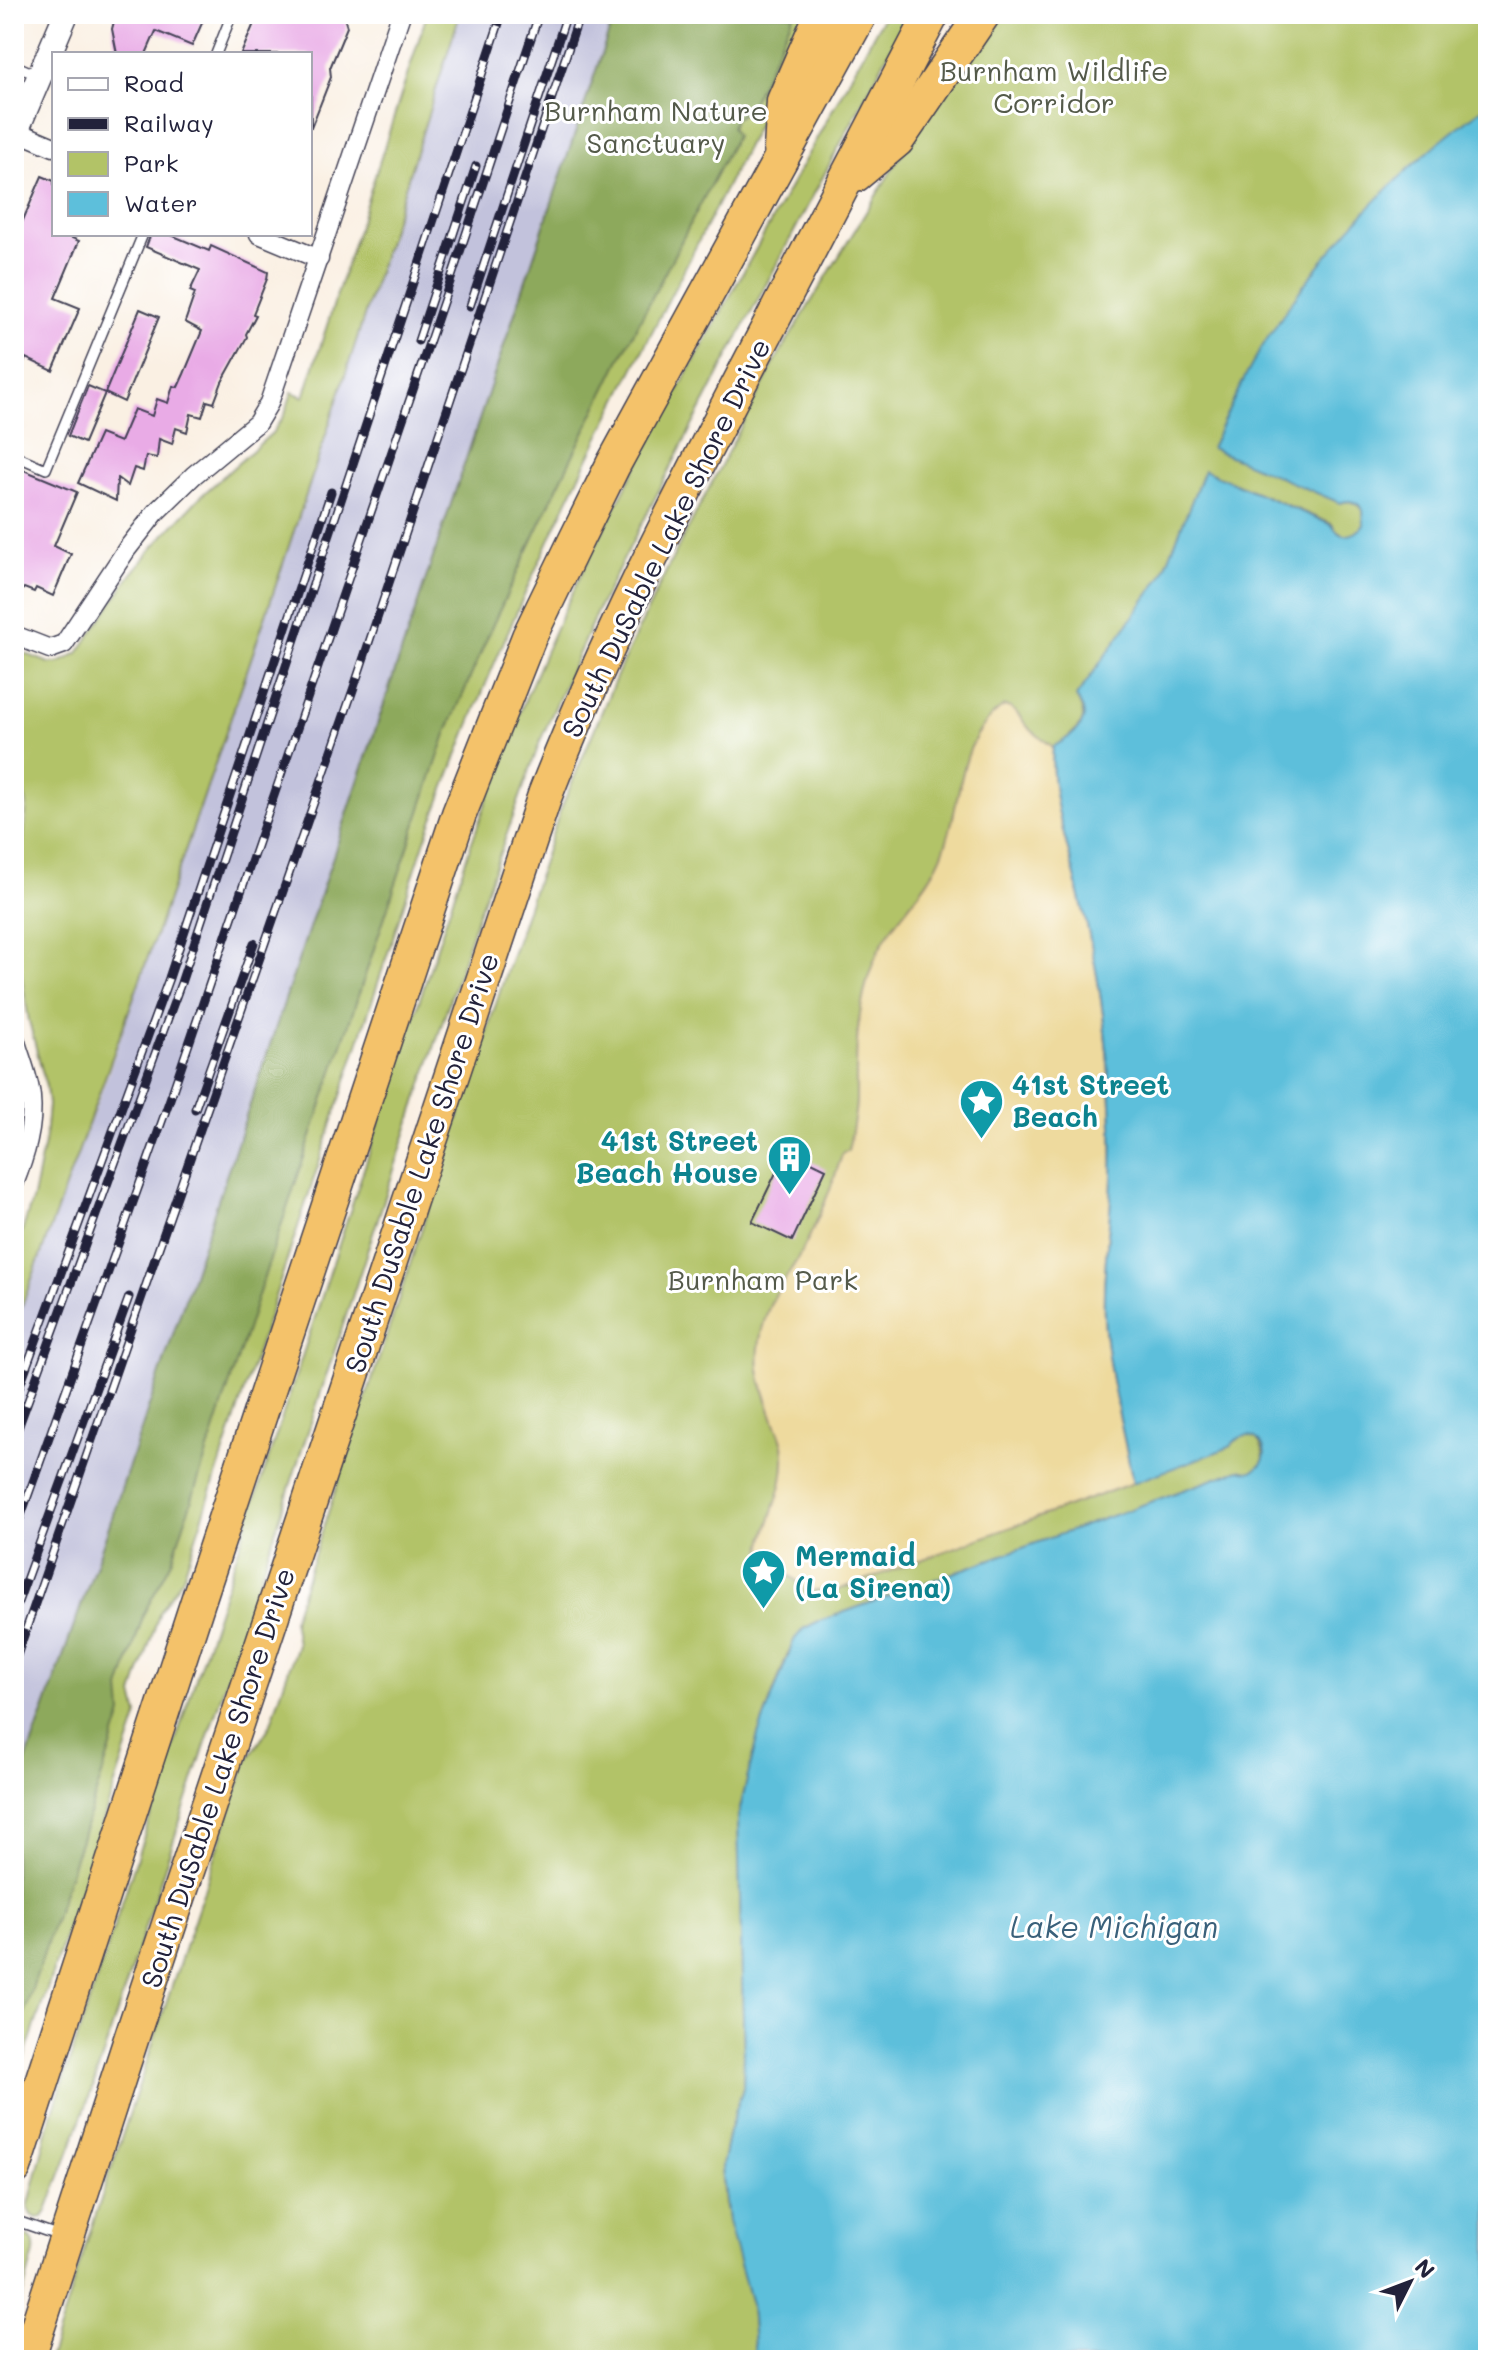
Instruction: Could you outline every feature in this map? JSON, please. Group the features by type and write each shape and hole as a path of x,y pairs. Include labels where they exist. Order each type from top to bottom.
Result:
{"highway":[{"path":"780,160 784,101 822,14"},
{"path":"14,2168 203,1584 459,814 493,724 529,637 607,478 860,14"},
{"name":"South DuSable Lake Shore Drive","path":"27,2360 545,795 621,617 691,476 932,14"},
{"path":"842,186 897,140 983,14"}],"street":[{"path":"52,146 15,134 66,14"},
{"path":"14,635 50,649 64,644 127,549 156,512 194,475 257,423 269,403 401,14"},
{"path":"264,236 319,259"},
{"path":"14,1035 31,1096 25,1156 14,1184"}],"lane":[{"path":"217,52 232,14"},
{"path":"14,65 40,76"},
{"path":"14,455 46,469 142,236"},
{"path":"14,2220 66,2238"}],"shaded area":[{"path":"460,14 615,14 102,1547 14,1795 14,1327 108,1074 308,490"}],"green space":[{"path":"427,14 460,14 327,432 236,702 14,1327 14,1257 33,1197 48,1105 18,954 16,916 27,804 22,786 14,777 14,649 49,663 59,663 78,653 155,545 200,497 272,433 285,414 292,392 304,397"},
{"name":"Burnham Nature Sanctuary","path":"615,14 812,14 566,504 502,646 443,791 183,1577 160,1611 133,1694 138,1715 14,2089 14,1795 102,1547"},
{"name":"Burnham Nature Sanctuary","path":"615,14 794,14 750,107 735,119 731,127 736,136 557,488 446,734 172,1561 144,1613 120,1689 122,1714 14,2044 14,1795 102,1547"},
{"path":"885,14 909,14 599,607 541,739 478,914 87,2104 47,2211 43,2217 37,2218 31,2215 28,2208 49,2124 469,850 509,741 558,624 621,496"},
{"name":"Burnham Park","path":"995,14 1488,14 1488,105 1400,178 1326,257 1264,347 1236,396 1212,448 1340,503 1356,503 1363,510 1364,525 1352,535 1343,535 1332,524 1204,470 1162,576 1076,697 1083,720 1067,738 1133,1482 1230,1447 1241,1437 1250,1435 1262,1449 1264,1459 1261,1467 1253,1472 1239,1470 817,1622 803,1629 787,1655 758,1735 738,1817 743,2088 722,2166 725,2204 751,2304 755,2360 49,2360 247,1761 270,1726 297,1644 293,1619 560,811 620,668 673,557 778,356 896,163"},
{"path":"22,2236 33,2241 34,2253 14,2326 14,2248"}],"sand":[{"name":"41st Street Beach","path":"1004,706 1016,712 1030,729 1053,747 1056,800 1087,924 1103,1014 1112,1141 1104,1316 1112,1379 1133,1483 835,1591 804,1591 790,1576 761,1563 784,1462 782,1442 759,1370 764,1322 780,1286 807,1241 843,1152 848,1151 855,1108 859,1025 874,961 888,934 940,860 968,753 988,720"}],"water":[{"name":"Lake Michigan","path":"1488,105 1488,2360 755,2360 751,2304 728,2221 722,2166 743,2088 738,1817 758,1735 794,1640 803,1629 817,1622 1239,1470 1253,1471 1263,1461 1265,1454 1259,1441 1245,1436 1230,1447 1133,1483 1112,1379 1104,1316 1112,1159 1105,1032 1090,942 1056,800 1053,747 1081,725 1084,713 1076,697 1162,576 1204,470 1332,525 1343,535 1352,534 1364,525 1363,510 1356,503 1340,503 1211,448 1259,352 1313,273 1394,182"}],"building":[{"path":"116,14 206,14 192,46 156,31 147,52 117,52 112,29"},
{"path":"258,14 343,14 347,27 312,125 312,52 242,52"},
{"path":"42,176 52,180 52,236 68,236 79,241 55,298 80,308 53,371 26,358 14,386 14,241"},
{"path":"150,236 174,236 209,251 211,246 268,272 247,337 214,403 207,401 202,417 191,414 187,432 176,428 172,444 159,439 157,458 146,456 143,471 134,468 128,486 117,478 116,501 78,483 100,434 120,442 134,409 152,416 157,399 168,403 173,386 178,387 202,331 185,322 195,293 190,291 200,270 146,247"},
{"path":"140,309 159,317 124,402 105,393"},
{"path":"88,386 105,393 84,443 68,436"},
{"path":"14,466 77,492 54,546 71,554 53,596 36,588 34,592 24,588 14,601"},
{"name":"41st Street Beach House","path":"787,1150 826,1169 792,1241 752,1222"}],"railway":[{"path":"14,1439 181,983 502,14"},
{"path":"14,1535 170,1099 539,14"},
{"path":"470,306 567,14"},
{"path":"14,1664 353,690 580,14"},
{"path":"418,341 476,166"},
{"path":"14,1401 169,978 331,492"},
{"path":"195,1109 254,943"},
{"path":"14,1613 129,1297"}],"place":[{"name":"41st Street Beach","path":"981,1140"},
{"name":"41st Street Beach House","path":"789,1196"},
{"name":"Mermaid (La Sirena)","path":"764,1611"}],"park label":[{"name":"Burnham Wildlife Corridor","path":"1054,87"}]}
